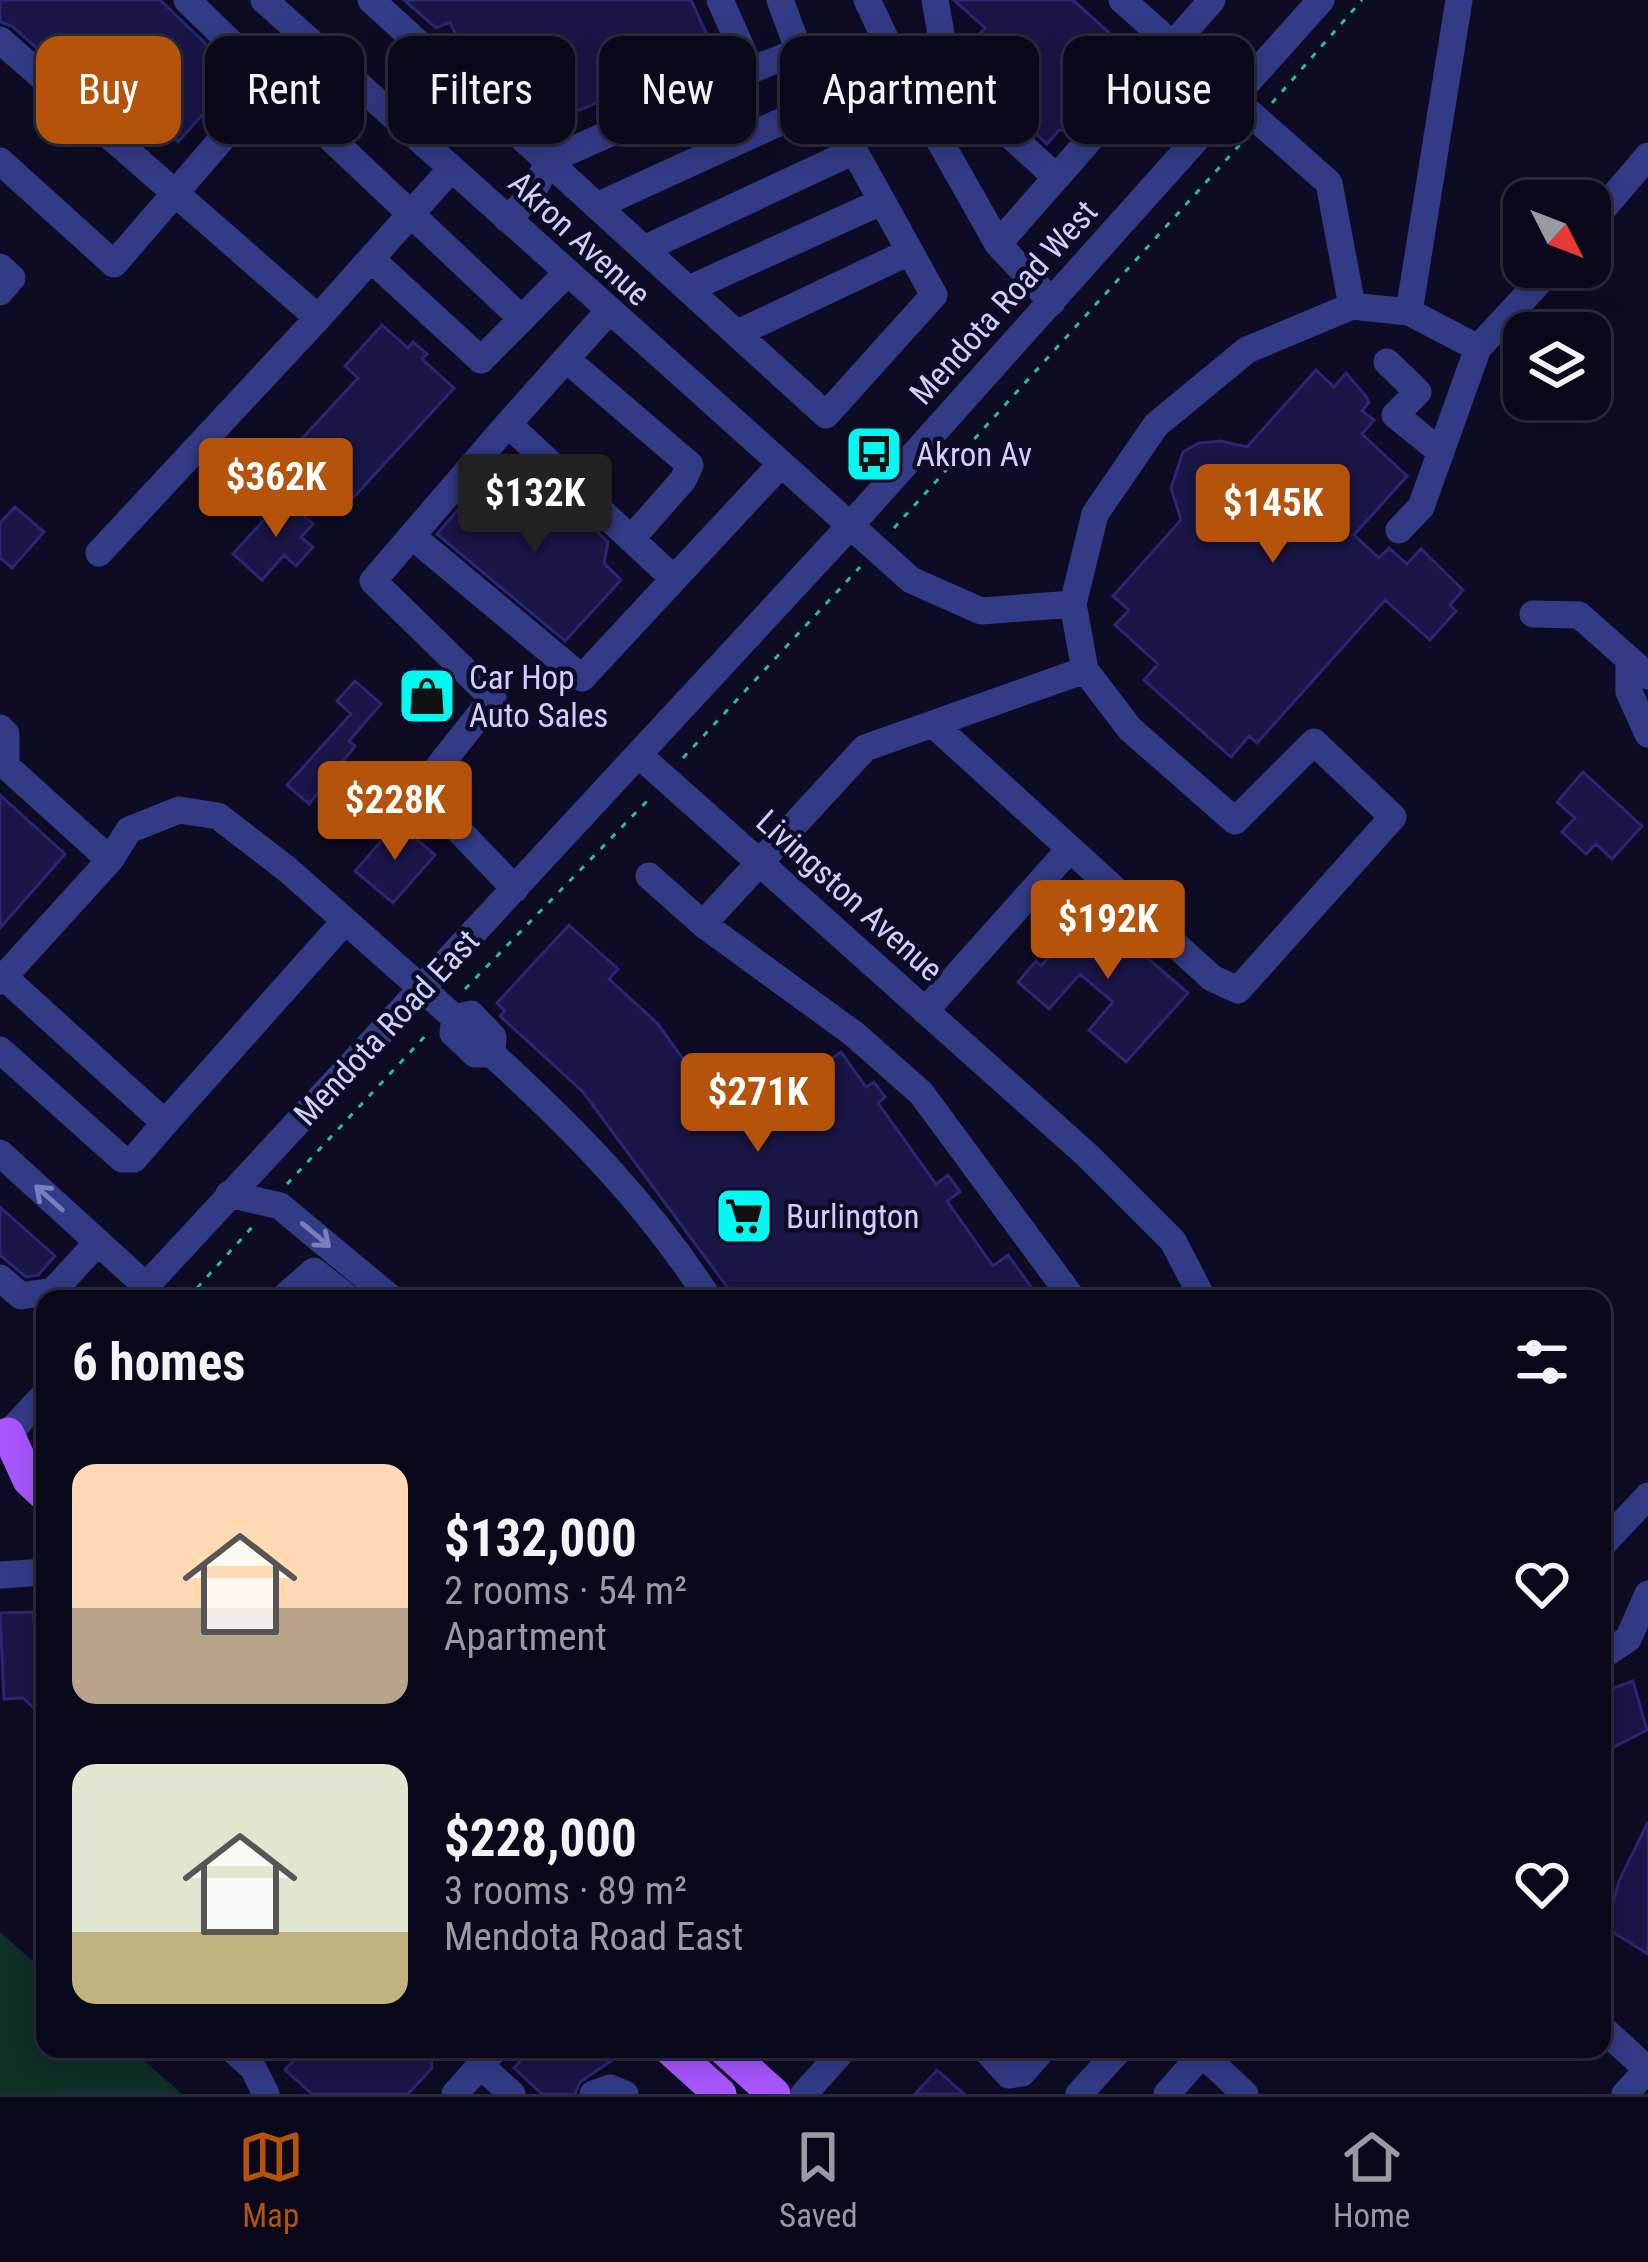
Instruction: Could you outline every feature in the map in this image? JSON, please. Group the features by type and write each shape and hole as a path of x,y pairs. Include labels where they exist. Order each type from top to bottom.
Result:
{"main road":[{"path":"3,1435 36,1447"},
{"path":"3,1435 36,1487"},
{"path":"680,2058 720,2094"},
{"path":"734,2058 774,2094"}],"street":[{"name":"Akron Avenue","path":"264,0 304,36"},
{"path":"371,0 826,415 934,296 848,144"},
{"path":"720,0 736,36"},
{"path":"780,0 793,36"},
{"path":"867,0 904,78 998,244 1052,302"},
{"path":"935,0 950,80 1056,177"},
{"path":"1122,0 1163,36"},
{"name":"Mendota Road West","path":"1254,73 1321,0"},
{"path":"1409,312 1459,0"},
{"path":"1178,36 1204,3"},
{"path":"204,6 230,36"},
{"path":"0,40 317,319"},
{"name":"Akron Avenue","path":"364,90 607,313 911,580 982,611 1072,604"},
{"path":"1254,117 1329,183 1352,306"},
{"path":"598,205 780,122"},
{"path":"507,219 529,198 550,160 599,138"},
{"path":"0,161 114,264 218,144"},
{"path":"335,144 522,319"},
{"path":"998,244 1085,144"},
{"name":"Mendota Road West","path":"640,756 1191,144"},
{"path":"646,248 852,152"},
{"path":"1611,199 1648,156"},
{"path":"99,553 451,169"},
{"path":"689,289 880,202"},
{"path":"738,334 909,252"},
{"path":"371,259 481,359 568,274"},
{"path":"0,267 12,278 0,292"},
{"path":"1399,530 1421,507 1478,348 1534,288"},
{"path":"933,724 1224,987 1238,990 1393,817 1314,742 1235,821 1130,729 1085,670 1072,604 1095,514 1156,425 1247,350 1352,306 1409,312 1478,348"},
{"path":"515,890 420,790 494,698 373,581 607,313"},
{"path":"566,359 689,465 683,480 631,539"},
{"path":"1387,362 1418,392 1395,416 1441,452"},
{"path":"508,424 674,579"},
{"path":"412,536 582,678 780,465"},
{"path":"1533,614 1579,615 1638,668 1629,692 1648,734"},
{"path":"703,924 865,748 1085,670"},
{"path":"0,728 6,734 6,766 110,860"},
{"name":"Livingston Avenue","path":"640,756 1173,1241 1198,1290"},
{"name":"Mendota Road East","path":"143,1290 640,756"},
{"path":"165,1123 2,979 110,860 129,830 179,810 218,816 455,1018 471,1015 493,1037 492,1054 599,1152 663,1228 703,1290"},
{"path":"925,1011 1069,850"},
{"path":"649,876 703,924 854,1034 921,1094 1066,1290"},
{"path":"0,1050 122,1159 134,1159 345,921"},
{"path":"0,1153 98,1242 138,1290"},
{"path":"230,1194 280,1206 381,1290"},
{"path":"54,1290 98,1242"},
{"path":"292,1290 314,1270 338,1290"},
{"path":"0,1278 21,1296 36,1294"},
{"path":"3,1435 36,1403"},
{"path":"1611,1535 1648,1496"},
{"path":"0,1575 36,1573"},
{"path":"1611,1650 1628,1639 1648,1594"},
{"path":"1611,2036 1645,2064 1625,2094"},
{"path":"242,2058 253,2068 266,2094"},
{"path":"454,2094 487,2058"},
{"path":"489,2058 512,2094"},
{"path":"804,2094 836,2058"},
{"path":"993,2058 1009,2075 1022,2073 1035,2058"},
{"path":"1079,2094 1112,2058"},
{"path":"1167,2094 1195,2058"},
{"path":"1207,2058 1242,2093"}],"path":[{"path":"1276,99 1362,0"},
{"path":"895,527 1240,147"},
{"path":"690,750 857,570"},
{"path":"474,979 649,800"},
{"path":"280,1192 416,1046"},
{"path":"195,1290 265,1214"}],"green space":[{"path":"0,1932 36,1964 36,2058 141,2058 182,2094 0,2094"}],"building":[{"path":"0,0 160,0 205,43 205,112 181,139 181,36 36,36 36,47 0,22"},
{"path":"404,0 691,0 708,36 599,36 599,101 575,112 575,36 456,36 450,22 436,28"},
{"path":"954,0 1073,0 1113,36 1063,36 1063,130 1047,144 1039,137 1039,36 978,36 985,28"},
{"path":"382,325 408,348 413,342 427,354 422,359 454,388 342,510 285,457 358,378 345,366"},
{"path":"1316,370 1334,387 1346,373 1365,395 1369,402 1362,411 1374,420 1362,434 1407,476 1354,535 1379,558 1389,548 1407,564 1421,549 1463,590 1450,605 1456,611 1430,640 1385,600 1257,743 1249,736 1231,757 1144,680 1158,664 1115,625 1129,610 1113,596 1181,520 1171,488 1183,452 1199,443 1221,441 1247,447"},
{"path":"481,483 494,494 501,486 540,521 561,498 608,542 604,563 621,580 565,641 437,534"},
{"path":"284,498 313,524 301,537 313,547 296,566 284,555 262,580 233,554"},
{"path":"15,507 44,532 12,568 0,558 0,523"},
{"name":"Car Hop Auto Sales","path":"436,669 453,685 419,724 401,708"},
{"path":"355,681 381,704 349,741 355,746 309,804 287,785 351,714 337,701"},
{"path":"1583,772 1642,826 1612,859 1596,844 1586,854 1562,832 1575,818 1557,802"},
{"path":"0,795 65,854 0,928"},
{"path":"397,823 435,855 393,903 355,871"},
{"path":"1085,904 1188,993 1126,1062 1089,1030 1113,1002 1080,974 1049,1009 1018,982 1036,961 1041,966 1079,923 1073,918"},
{"path":"569,925 618,969 609,979 658,1024 700,1083 723,1066 756,1113 841,1052 866,1087 874,1082 885,1097 878,1103 936,1184 948,1175 960,1192 947,1201 993,1266 1008,1255 1033,1290 729,1290 583,1092 500,1016 505,1011 497,1003"},
{"path":"0,1207 55,1256 38,1275 26,1277 0,1255"},
{"path":"33,1612 36,1710 23,1698 4,1699 0,1613"},
{"path":"1633,1681 1647,1730 1611,1748 1611,1689"},
{"path":"1648,1822 1648,1954 1611,1931 1619,1881"},
{"path":"296,2058 431,2058 432,2068 408,2094 312,2094 285,2070"},
{"path":"523,2058 611,2061 580,2082 575,2094 542,2094 514,2068"},
{"path":"937,2070 964,2094 915,2094"}],"place":[{"name":"Akron Av","path":"874,454"},
{"name":"Car Hop Auto Sales","path":"427,696"},
{"name":"Burlington","path":"744,1216"}]}
